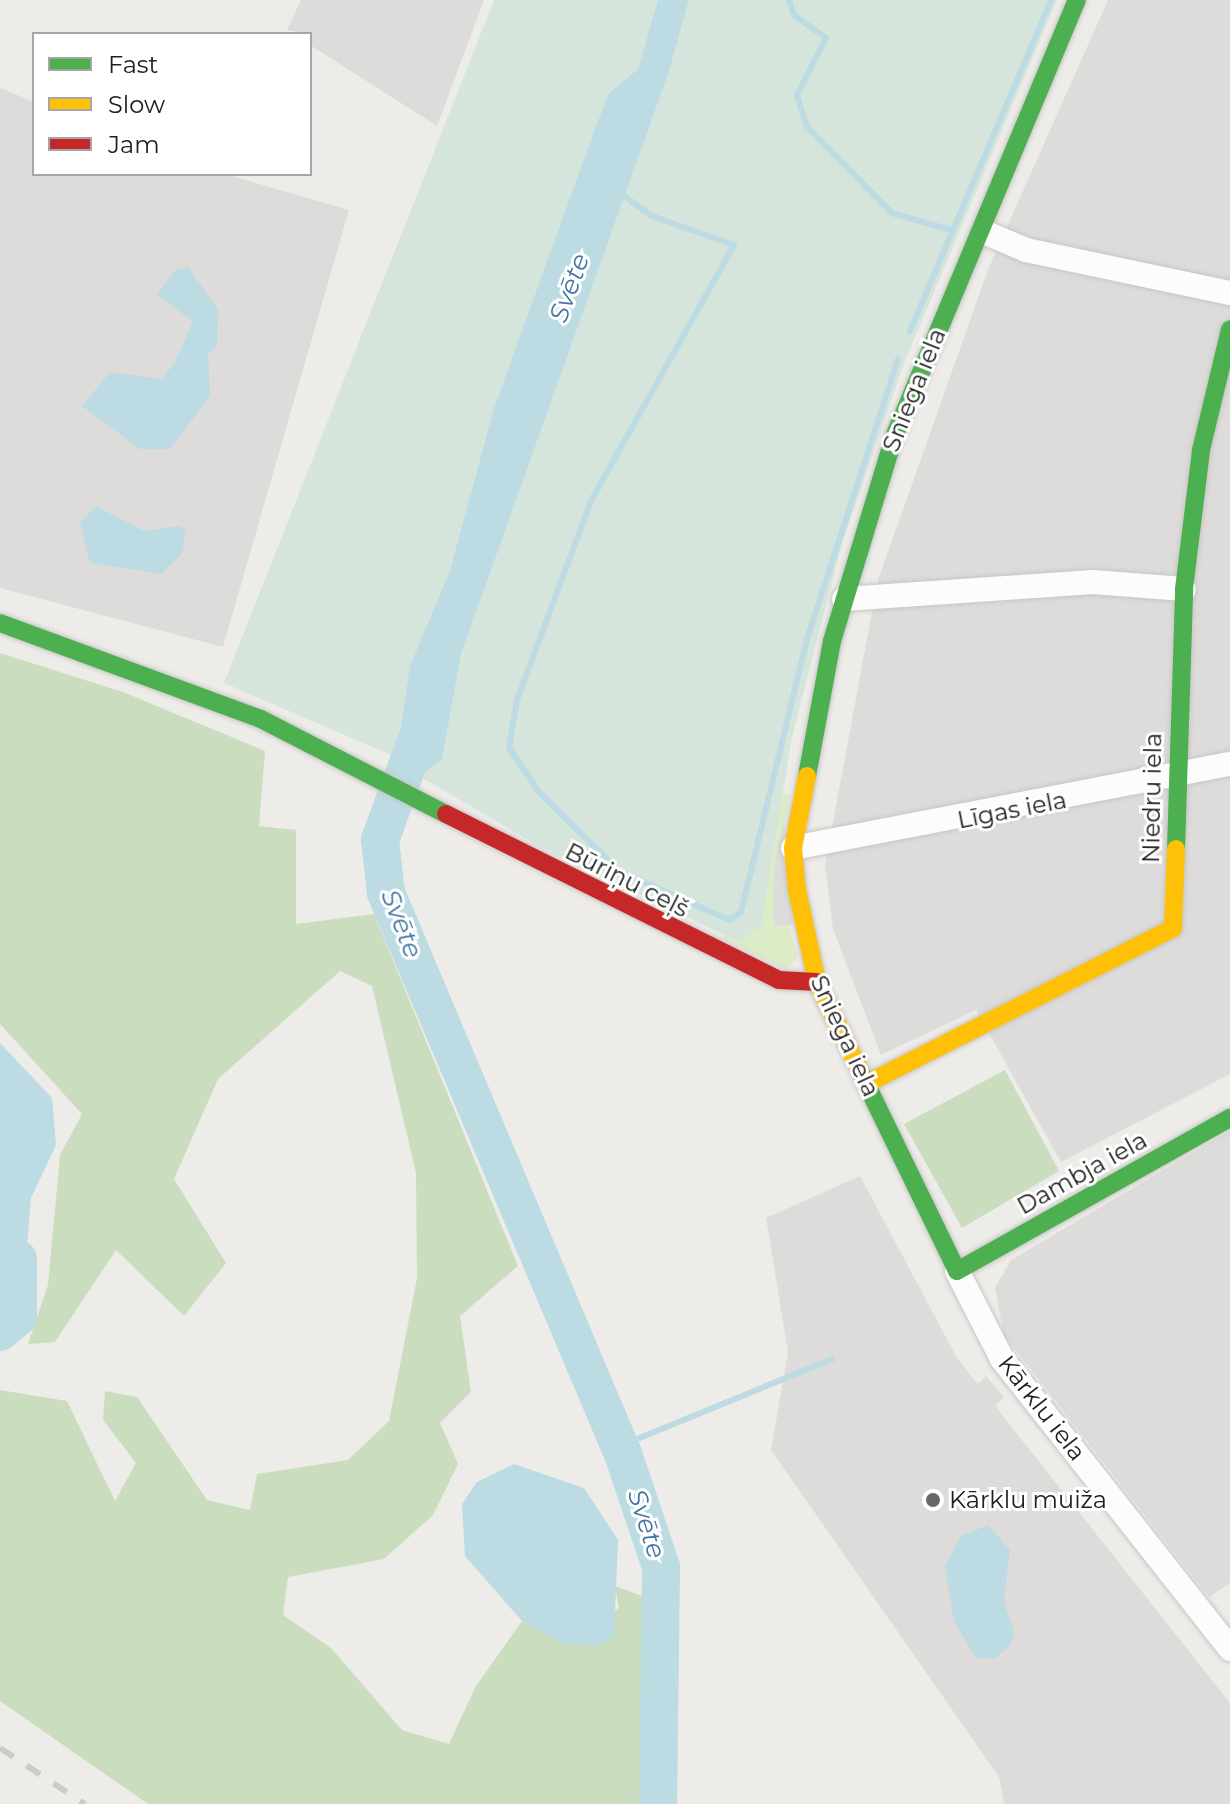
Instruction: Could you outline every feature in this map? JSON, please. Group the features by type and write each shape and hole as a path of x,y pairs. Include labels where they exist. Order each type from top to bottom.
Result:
{"street":[{"name":"Sniega iela","path":"957,1271 817,982 793,848 844,599 894,437 984,232 1077,0"},
{"path":"984,232 1026,250 1230,293"},
{"name":"Niedru iela","path":"866,1084 1173,928 1174,777 1184,589 1201,450 1230,329"},
{"path":"844,599 1093,582 1184,589"},
{"name":"Būriņu ceļš","path":"0,623 167,681 381,781 779,980 817,982"},
{"name":"Līgas iela","path":"793,848 1230,764"},
{"name":"Dambja iela","path":"957,1271 1230,1118"},
{"name":"Kārklu iela","path":"957,1271 1002,1359 1230,1649"}],"shaded area":[{"path":"301,0 484,0 437,126 312,46 312,32 287,30"},
{"path":"494,0 658,0 638,69 609,93 494,408 450,570 410,666 396,757 224,683"},
{"path":"689,0 1057,0 905,361 842,544 792,737 761,926 739,942 533,843 419,776 442,759 461,654"},
{"path":"1108,0 1230,0 1230,1074 1061,1162 976,1010 881,1055 833,929 825,865 878,580 989,267"},
{"path":"0,88 32,101 32,176 232,176 349,210 223,647 0,588"},
{"path":"783,808 793,925 774,926 774,866"},
{"path":"1230,1131 1230,1583 1209,1597 1004,1335 995,1288 1011,1260"},
{"path":"860,1176 957,1358 1230,1703 1230,1804 1004,1804 999,1777 771,1450 788,1352 766,1218"},
{"path":"986,1376 1004,1397 972,1428 954,1410"}],"green space":[{"path":"0,653 123,692 265,751 259,826 296,830 296,924 374,914 518,1266 460,1316 471,1392 440,1423 458,1464 433,1515 384,1559 288,1577 283,1615 331,1648 402,1730 449,1744 476,1686 522,1621 563,1644 619,1608 615,1586 645,1597 649,1804 148,1804 0,1701 0,1390 67,1401 115,1501 136,1463 103,1420 105,1391 137,1397 207,1500 250,1510 257,1474 348,1460 389,1421 417,1278 416,1173 372,986 340,971 218,1079 174,1179 226,1263 184,1316 116,1250 55,1342 28,1344 48,1285 60,1155 82,1114 0,1024"},
{"path":"780,794 791,795 774,866 774,926 789,925 798,958 786,969 720,937 760,926"},
{"path":"1005,1070 1059,1171 962,1228 904,1124"}],"water":[{"path":"658,0 689,0 668,74 461,654 442,760 419,776 396,757 410,666 450,570 494,408 595,129 609,93 638,69"},
{"path":"189,268 218,310 217,345 208,354 210,396 170,449 140,449 82,406 110,372 162,379 175,362 193,321 157,295 176,269"},
{"path":"96,506 144,531 180,526 186,531 182,553 161,574 90,563 80,522"},
{"path":"0,1043 52,1098 56,1145 31,1198 22,1307 14,1317 0,1276"},
{"path":"514,1464 584,1488 618,1540 614,1637 597,1646 563,1644 522,1621 465,1556 462,1504 477,1482"},
{"path":"988,1525 1010,1550 1004,1601 1014,1632 1011,1645 994,1659 976,1658 954,1621 945,1567 961,1536"}],"waterway":[{"path":"789,0 794,15 826,38 797,95 807,127 892,213 951,230"},
{"path":"910,331 1051,0"},
{"path":"617,191 652,216 734,245 591,501 517,700 509,748 539,792 619,871 729,920 741,912 808,636 898,359"},
{"name":"Svēte","path":"423,722 380,840 386,893 623,1454 661,1567 658,1804"},
{"name":"Svēte","path":"0,1332 18,1317 18,1259"},
{"path":"620,1446 832,1359"}],"railway":[{"path":"0,1748 85,1804"}],"traffic: fast":[{"path":"807,776 832,641 894,437 1077,0"},
{"path":"1176,849 1184,589 1201,450 1230,329"},
{"path":"0,623 261,719 446,814"},
{"path":"860,1071 957,1271 1230,1118"}],"traffic: slow":[{"path":"807,776 793,848 797,890 817,982 860,1071"},
{"path":"866,1084 1173,928 1176,849"}],"traffic: jam":[{"path":"446,814 779,980 817,982"}],"place":[{"name":"Kārklu muiža","path":"933,1500"}]}
